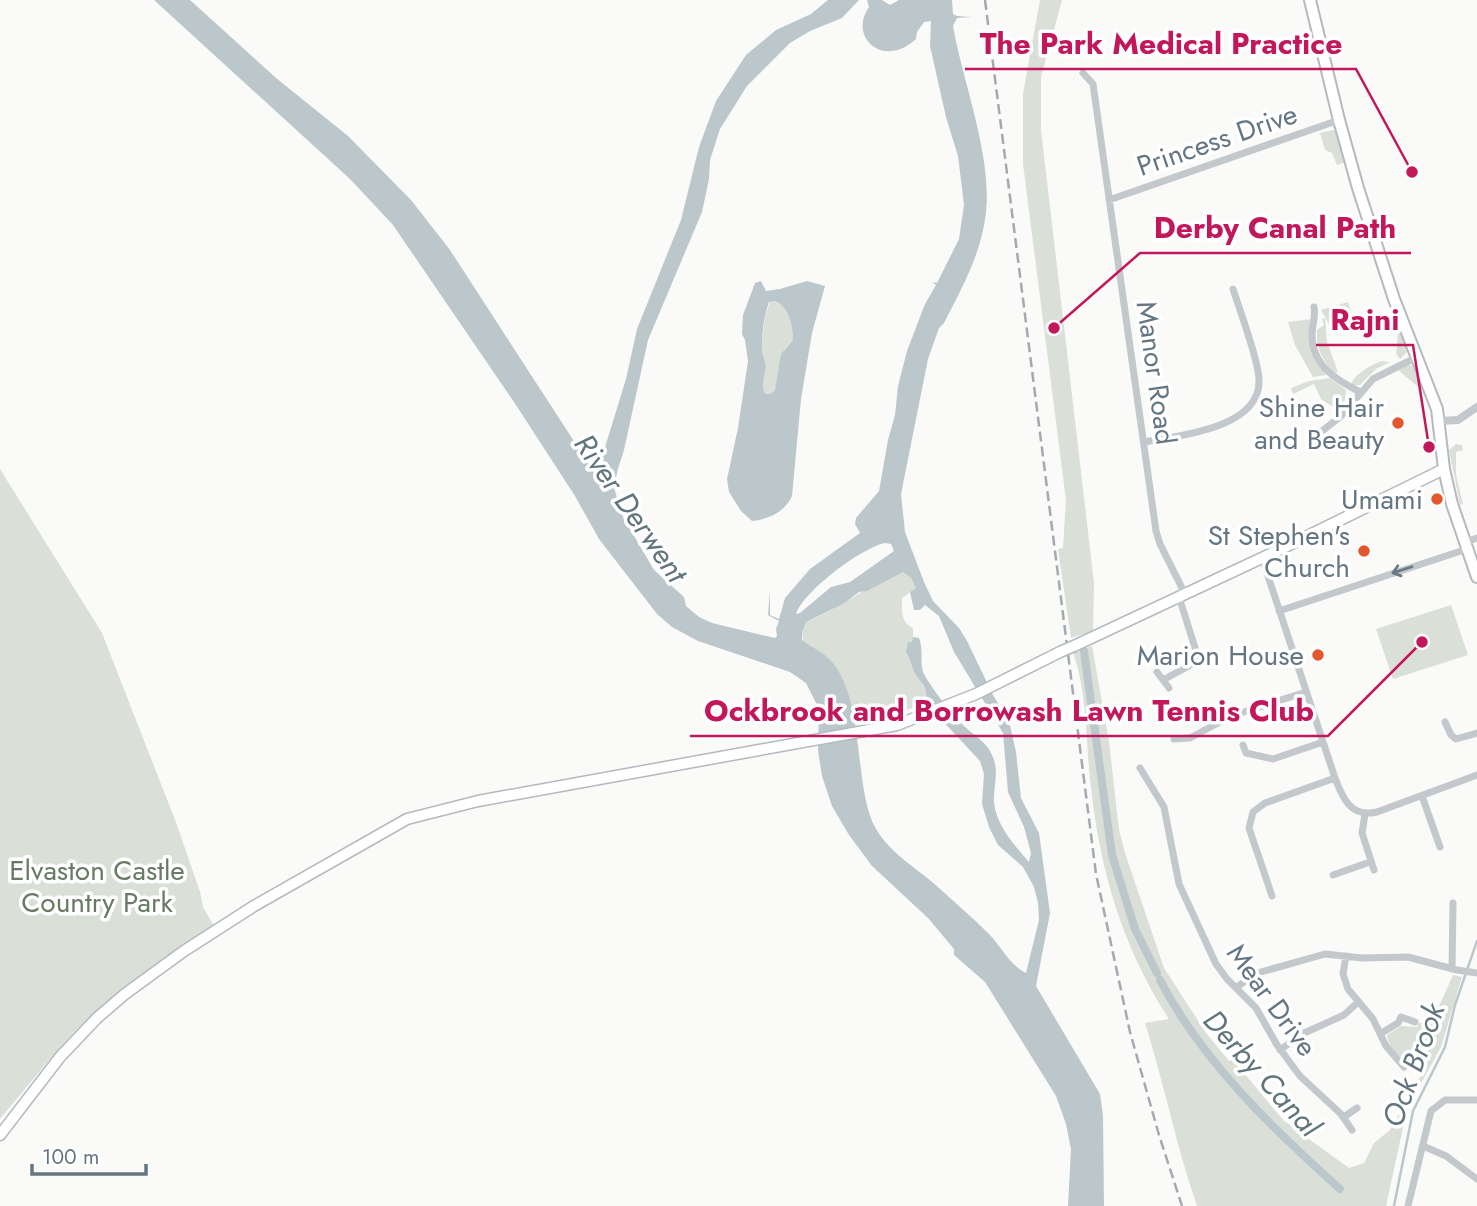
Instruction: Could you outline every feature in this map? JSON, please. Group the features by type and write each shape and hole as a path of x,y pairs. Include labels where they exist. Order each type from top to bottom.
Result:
{"main road":[{"path":"1310,0 1339,120 1394,299 1435,403 1444,469 1477,577"},
{"path":"0,1135 60,1057 97,1018 125,994 176,956 254,906 394,825 426,813 478,801 904,723 976,694 1444,469"}],"street":[{"name":"Manor Road","path":"1083,73 1093,84 1158,540 1182,596 1198,654 1192,664 1163,680"},
{"name":"Princess Drive","path":"1109,200 1339,120"},
{"path":"1144,442 1211,430 1244,410 1253,401 1258,391 1259,375 1233,289"},
{"path":"1236,300 1246,297"},
{"path":"1314,307 1313,342 1318,358 1331,376 1360,392"},
{"path":"1316,436 1342,416 1360,392 1381,374 1417,357"},
{"path":"1439,421 1458,420 1477,407"},
{"path":"1279,611 1466,546 1477,538"},
{"path":"1262,558 1335,778 1346,803 1365,814 1377,812 1477,775"},
{"path":"1157,672 1169,688"},
{"path":"1174,740 1190,738 1231,716 1306,692"},
{"path":"1446,722 1451,735 1456,739 1477,733"},
{"path":"1243,745 1246,753 1273,759 1323,742"},
{"name":"Mear Drive","path":"1140,768 1167,814 1175,868 1183,894 1216,964 1256,1009 1280,1050 1307,1084 1344,1117 1352,1130"},
{"path":"1272,896 1249,828 1253,812 1265,803 1335,778"},
{"path":"1153,788 1161,782"},
{"path":"1422,796 1440,846"},
{"path":"1365,814 1362,833 1374,870"},
{"path":"1333,875 1370,862"},
{"path":"1183,894 1193,890"},
{"path":"1453,903 1456,970"},
{"path":"1236,988 1254,974 1325,954 1362,958 1408,957 1475,973"},
{"path":"1346,956 1344,978 1348,989 1373,1019 1390,1052 1404,1067"},
{"path":"1280,1050 1302,1034 1344,1014 1357,1003"},
{"path":"1380,1034 1398,1023 1401,1017 1415,1022"},
{"path":"1408,1206 1429,1116 1435,1106 1450,1099 1477,1100"},
{"path":"1344,1117 1357,1108"},
{"path":"1423,1146 1446,1156 1477,1178"}],"green space":[{"path":"1040,0 1062,0 1041,77 1041,130 1094,583 1093,631 1071,638 1058,549 1063,548 1066,500 1023,164 1023,94"},
{"path":"1333,130 1336,132 1345,162 1337,165 1332,153 1325,150 1320,133"},
{"path":"775,301 787,312 793,340 785,348 775,390 771,394 764,394 766,367 762,348 763,328 770,302"},
{"path":"1348,302 1353,318 1330,326 1321,310"},
{"path":"1325,318 1327,342 1338,372 1334,373 1323,358 1318,343 1317,330 1324,325 1322,319"},
{"path":"1312,319 1311,350 1326,375 1313,377 1295,345 1288,322"},
{"path":"1399,323 1409,350 1400,359 1396,354"},
{"path":"1382,361 1390,362 1376,369 1360,385 1351,385 1368,367"},
{"path":"1408,365 1413,366 1423,391 1398,370"},
{"path":"1330,378 1346,390 1344,406 1340,412 1321,399 1314,384 1293,394 1291,388 1309,381"},
{"path":"1456,444 1462,445 1463,450 1456,452 1456,475 1463,504 1460,505 1449,450"},
{"name":"Elvaston Castle Country Park","path":"0,469 102,633 177,825 203,907 214,926 155,965 82,1024 0,1119"},
{"path":"903,572 911,578 916,588 902,598 902,611 904,619 913,628 913,664 928,696 925,702 916,707 854,725 849,699 840,677 825,658 803,642 805,622"},
{"path":"1451,605 1468,655 1393,679 1376,629"},
{"path":"1092,646 1109,742 1119,830 1164,968 1206,1033 1229,1061 1233,1060 1284,1121 1349,1168 1364,1163 1374,1143 1390,1130 1422,1074 1396,1054 1387,1035 1401,1026 1417,1027 1419,1023 1433,1020 1453,975 1462,977 1441,1047 1407,1109 1386,1206 1197,1206 1145,1023 1169,1019 1152,991 1125,934 1099,843 1083,699 1073,653"}],"shaded area":[{"path":"154,0 190,0 276,78 348,136 411,200 450,250 594,472 598,470 626,379 637,329 681,220 699,147 716,101 746,55 776,30 811,14 828,0 859,0 842,18 810,31 790,43 747,86 720,129 710,160 702,212 648,340 617,472 615,491 623,517 654,570 684,597 686,606 712,623 775,638 779,621 768,615 770,591 770,615 779,619 785,598 810,569 860,533 855,524 856,518 879,491 907,351 925,304 936,285 932,282 937,283 959,239 964,205 958,156 930,46 931,21 924,22 916,39 903,48 881,50 872,46 863,29 869,7 867,0 882,0 890,5 899,0 952,0 953,14 972,17 957,18 953,26 981,143 987,190 986,212 984,227 970,269 958,297 939,328 928,359 901,494 905,532 933,601 959,628 1009,721 1016,752 1021,798 1039,833 1050,913 1036,986 1100,1094 1103,1116 1104,1206 1068,1206 1071,1149 1056,1096 985,982 954,955 954,949 928,918 872,866 832,806 822,776 818,751 819,709 806,683 790,672 698,641 672,627 657,614 599,539 575,496 514,402 393,225 350,179","holes":["885,543 891,544 894,551 850,582 831,587 796,614 810,594 834,572 862,553","903,572 911,578 916,588 910,592 914,610 920,610 925,605 939,616 954,652 1003,733 1008,792 1024,827 1031,853 1029,862 1007,835 999,820 994,803 996,767 992,755 983,742 953,714 932,687 924,674 919,638 913,637 912,642 908,642 906,652 925,688 925,702 980,761 984,774 982,804 989,827 998,845 1023,867 1034,887 1039,920 1026,973 1011,961 976,921 883,839 872,821 866,803 854,717 842,678 829,659 802,640 806,622 843,604 859,592 867,591"]},
{"path":"761,281 766,291 807,281 825,286 812,333 801,399 792,496 776,514 752,521 741,511 729,492 727,479 748,361 742,334 743,315 755,283","holes":["769,302 780,304 789,318 793,340 781,354 775,390 771,394 765,394 763,384 766,367 762,349 764,324"]}],"waterway":[{"name":"Derby Canal","path":"1084,651 1112,855 1135,929 1157,973"},
{"name":"Ock Brook","path":"1394,1206 1413,1111 1445,1047 1455,1005 1477,941"},
{"name":"Derby Canal","path":"1160,980 1177,1010 1217,1066 1264,1117 1340,1189"}],"railway":[{"path":"985,0 1096,874 1130,1032 1182,1206"}],"place":[{"name":"The Park Medical Practice","path":"1412,172"},
{"name":"Derby Canal Path","path":"1054,328"},
{"name":"Shine Hair and Beauty","path":"1398,423"},
{"name":"Rajni","path":"1429,447"},
{"name":"Umami","path":"1437,499"},
{"name":"St Stephen's Church","path":"1364,551"},
{"name":"Ockbrook and Borrowash Lawn Tennis Club","path":"1422,642"},
{"name":"Marion House","path":"1318,655"}],"water label":[{"name":"River Derwent","path":"631,508"}]}
